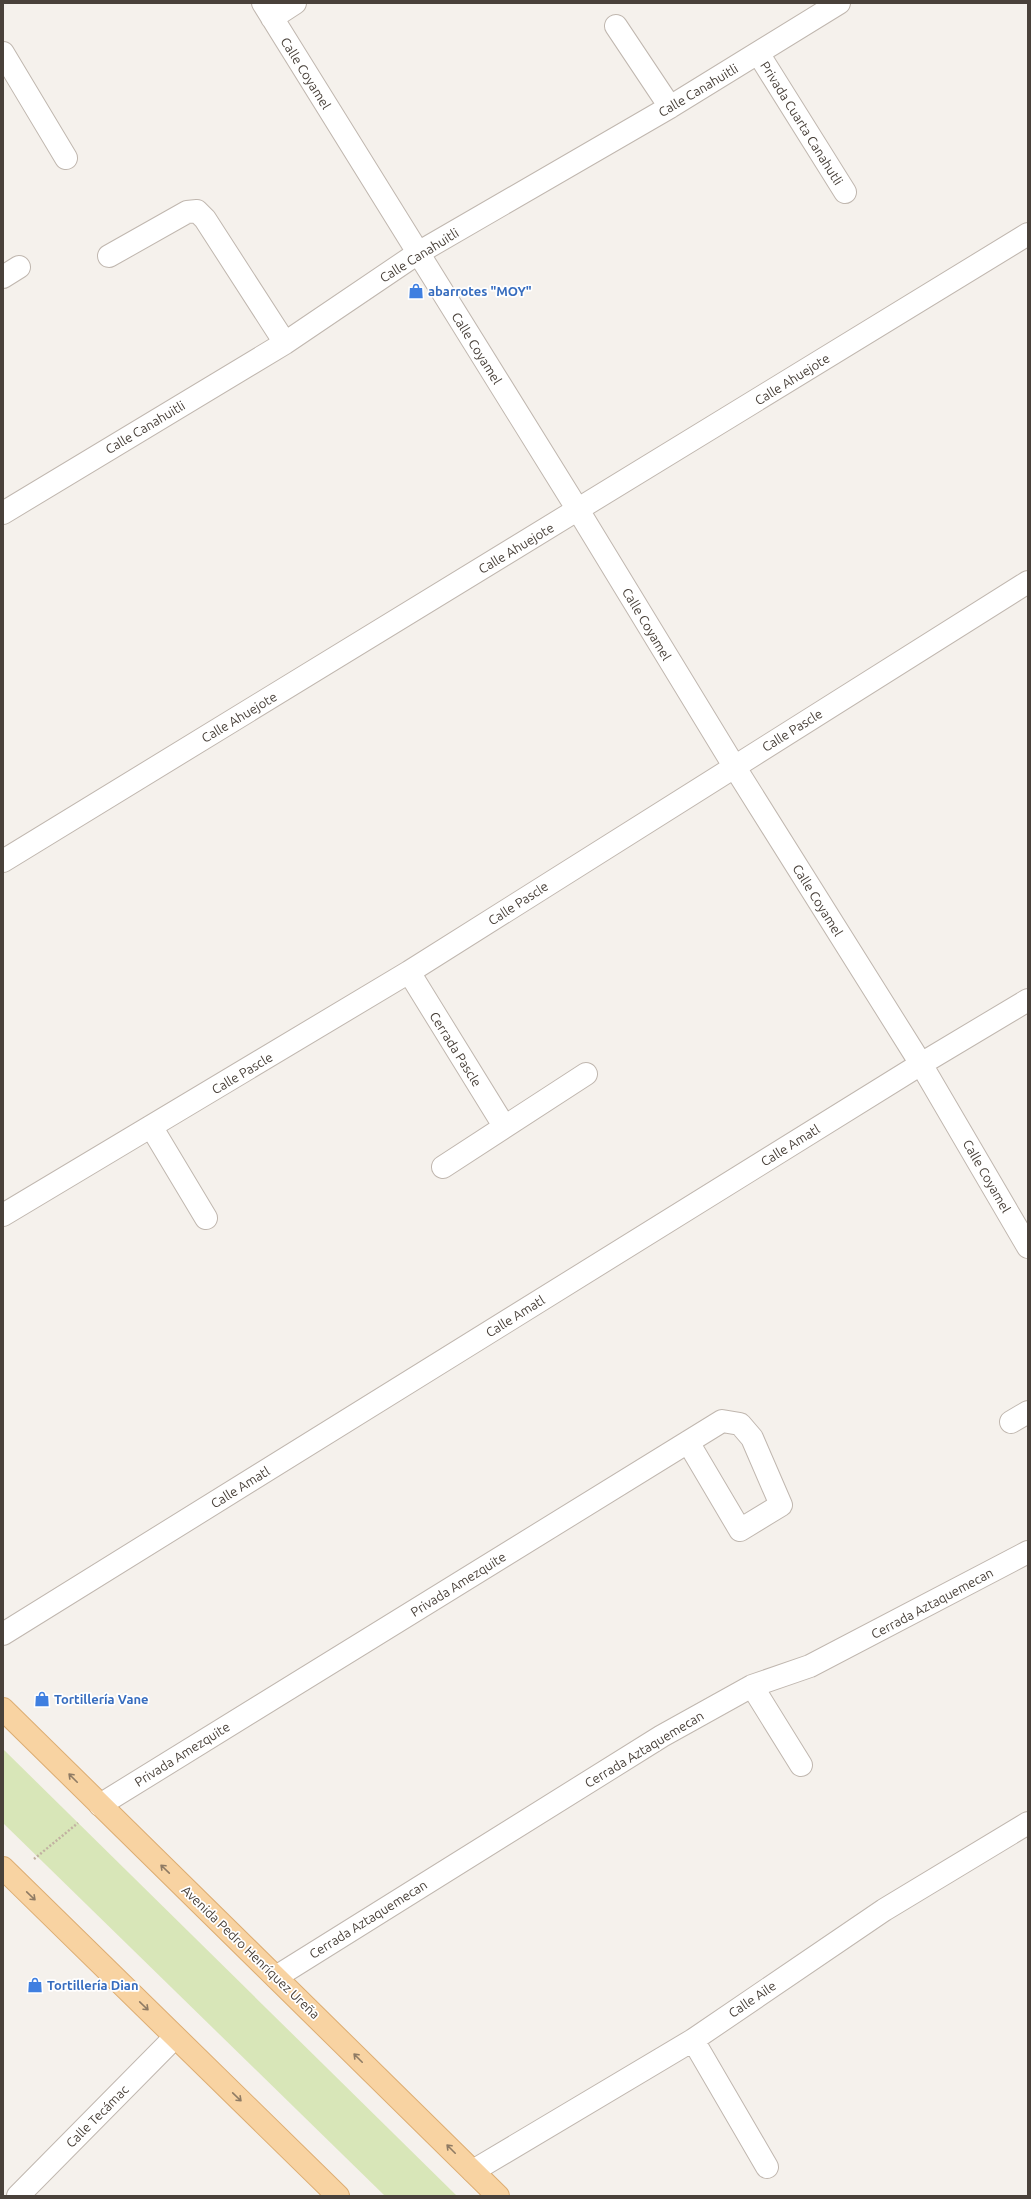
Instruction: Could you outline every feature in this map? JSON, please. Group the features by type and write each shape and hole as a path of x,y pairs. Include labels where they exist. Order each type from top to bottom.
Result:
{"main road":[{"name":"Avenida Pedro Henríquez Ureña","path":"3,1709 498,2196"},
{"path":"7,1872 335,2195"}],"street":[{"path":"268,10 295,3"},
{"name":"Calle Canahuitli","path":"3,513 285,343 418,253 670,107 839,3"},
{"name":"Calle Coyamel","path":"268,10 578,510 734,766 921,1064 1028,1247"},
{"path":"616,26 670,107"},
{"path":"3,53 66,158"},
{"name":"Privada Cuarta Canahutli","path":"758,53 845,192"},
{"path":"109,256 187,212 197,211 205,219 285,343"},
{"name":"Calle Ahuejote","path":"3,861 1028,234"},
{"name":"Calle Pascle","path":"3,1215 152,1128 409,972 1028,582"},
{"name":"Cerrada Pascle","path":"409,972 504,1126"},
{"name":"Calle Amatl","path":"3,1634 921,1064 1028,1000"},
{"path":"444,1167 504,1126 586,1074"},
{"path":"152,1128 206,1218"},
{"name":"Privada Amezquite","path":"100,1805 722,1421 740,1424 752,1438 781,1505 740,1530 688,1442"},
{"name":"Cerrada Aztaquemecan","path":"276,1977 662,1736 752,1686 810,1666 1028,1552"},
{"path":"752,1686 801,1765"},
{"name":"Calle Aile","path":"473,2171 693,2040 884,1910 1028,1823"},
{"name":"Calle Tecámac","path":"18,2196 175,2037"},
{"path":"693,2040 767,2167"}],"path":[{"path":"7,1872 100,1805"}],"green space":[{"path":"3,1749 457,2196 385,2196 3,1823"}],"place":[{"name":"abarrotes \"MOY\"","path":"416,291"},
{"name":"Tortillería Vane","path":"42,1699"},
{"name":"Tortillería Dian","path":"35,1985"}]}
